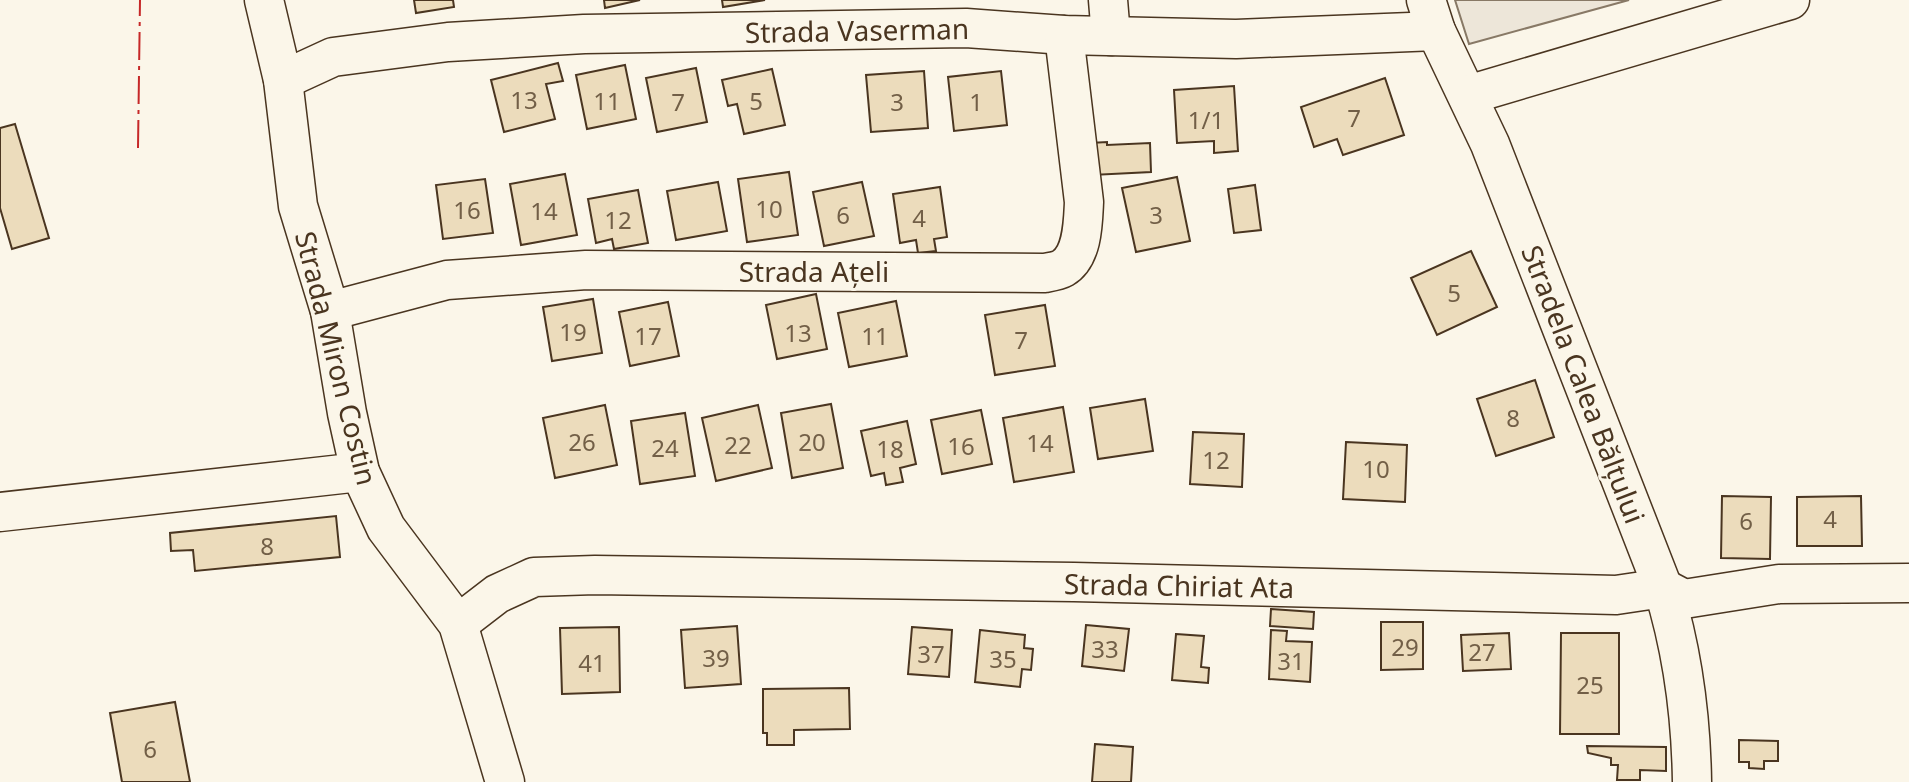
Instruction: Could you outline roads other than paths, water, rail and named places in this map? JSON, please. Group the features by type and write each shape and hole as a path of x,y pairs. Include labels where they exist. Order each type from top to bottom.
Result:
{"street":[{"name":"Strada Miron Costin","path":"264,0 283,80 298,206 330,311 360,472 386,528 458,624 505,782"},
{"path":"1468,95 1790,0"},
{"name":"Strada Vaserman","path":"283,80 333,57 448,42 584,34 966,28 1064,35 1109,18 1236,39 1431,16"},
{"name":"Stradela Calea Bălțului","path":"1431,16 1490,144 1663,588 1675,627 1691,723 1692,782"},
{"name":"Strada Ațeli","path":"330,311 447,280 586,270 1044,273 1062,268 1074,258 1083,226 1084,202 1064,35"},
{"path":"0,512 360,472"},
{"name":"Strada Chiriat Ata","path":"458,624 497,594 534,577 595,575 1616,595 1663,588 1684,599 1779,584 1909,583"}]}
